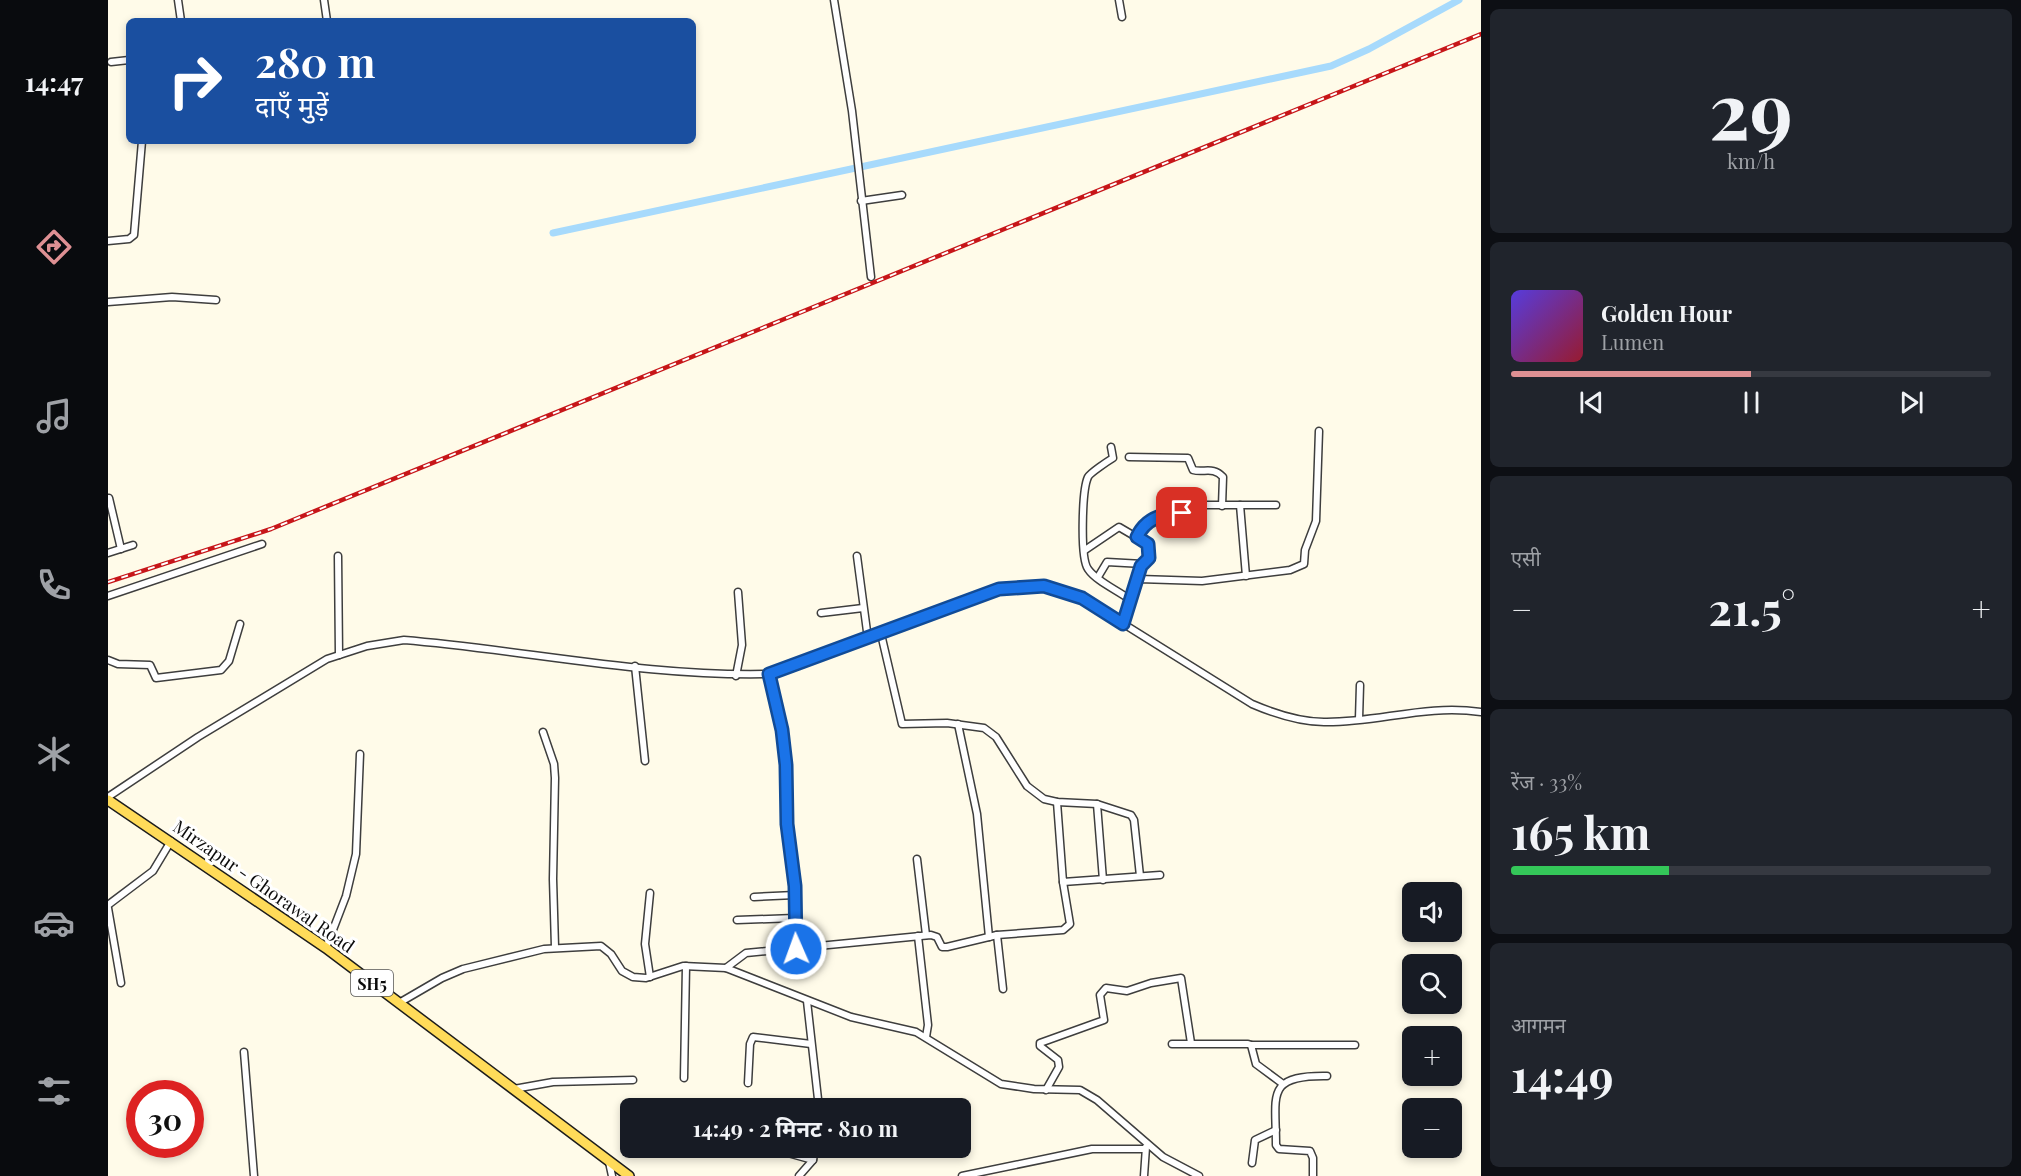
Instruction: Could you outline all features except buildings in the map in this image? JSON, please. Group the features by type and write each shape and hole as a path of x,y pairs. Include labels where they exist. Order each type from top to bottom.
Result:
{"main road":[{"name":"Mirzapur - Ghorawal Road","path":"108,799 326,948 629,1176"}],"street":[{"path":"178,0 181,18"},
{"path":"324,0 327,18"},
{"path":"834,0 859,162 861,201 871,277"},
{"path":"1119,0 1122,17"},
{"path":"111,62 126,60"},
{"path":"108,241 129,239 134,235 142,144"},
{"path":"861,201 902,195"},
{"path":"108,302 162,297 216,300"},
{"path":"1138,579 1193,581 1290,570 1305,564 1305,550 1316,521 1319,431"},
{"path":"1111,447 1113,458 1088,477 1083,500 1086,567 1129,599"},
{"path":"1129,457 1188,458 1193,470 1211,469 1223,477 1222,506"},
{"path":"110,498 121,549"},
{"path":"1201,505 1276,505"},
{"path":"1240,505 1246,576"},
{"path":"1137,537 1144,523 1168,513 1182,513"},
{"path":"1085,550 1116,528 1145,541 1149,547 1148,561 1143,564 1107,562 1098,577"},
{"path":"108,596 262,544"},
{"path":"108,553 134,545"},
{"path":"338,556 339,651"},
{"path":"857,556 867,636"},
{"path":"1123,624 1129,599 1143,564"},
{"path":"108,799 198,737 339,651 404,640 635,666 769,674 999,589 1018,586 1044,586 1082,598 1252,704 1269,711 1322,722 1433,709 1481,712"},
{"path":"737,672 742,645 738,592"},
{"path":"821,613 863,608"},
{"path":"108,660 118,664 150,664 156,678 215,673 229,661 240,624"},
{"path":"881,634 902,724 958,724 984,728 990,732 1027,786 1044,798 1057,802 1097,804 1133,816 1140,876"},
{"path":"635,666 645,761"},
{"path":"769,674 782,730 787,824 795,895 796,949"},
{"path":"1359,719 1360,685"},
{"path":"958,724 977,814 993,936 1003,989"},
{"path":"543,732 555,778 553,879 555,947"},
{"path":"326,948 346,896 356,854 360,754"},
{"path":"726,968 746,953 861,940 935,935 944,948 993,936 1067,930 1070,924 1063,882 1057,802"},
{"path":"1097,804 1103,880"},
{"path":"121,983 108,906 153,871 171,842"},
{"path":"917,859 926,935"},
{"path":"1063,882 1160,875"},
{"path":"650,893 645,944 650,977"},
{"path":"754,897 795,895"},
{"path":"737,920 795,918"},
{"path":"918,936 928,1025 926,1037"},
{"path":"399,1004 450,974 530,951 555,947 578,949 602,946 612,954 627,975 639,978 686,966 726,968 851,1017 903,1027 926,1037 989,1079 1007,1086 1046,1090 1071,1088 1086,1093 1147,1147 1199,1176"},
{"path":"684,1077 686,966"},
{"path":"1046,1090 1059,1067 1056,1056 1042,1048 1040,1043 1104,1020 1101,994 1106,988 1127,991 1151,983 1181,978 1191,1042"},
{"path":"807,1000 818,1098"},
{"path":"748,1083 750,1044 753,1037 811,1044"},
{"path":"1172,1044 1191,1042 1251,1045 1355,1045"},
{"path":"1251,1045 1256,1064 1283,1084"},
{"path":"244,1052 254,1176"},
{"path":"1313,1176 1312,1153 1277,1148 1276,1097 1283,1084 1300,1075 1327,1076"},
{"path":"514,1089 553,1082 633,1080"},
{"path":"1252,1163 1255,1140 1276,1130"},
{"path":"962,1176 1092,1149 1147,1147"},
{"path":"1144,1176 1147,1147"},
{"path":"799,1176 813,1160 806,1158"},
{"path":"609,1161 612,1176"}],"waterway":[{"path":"553,233 1331,66 1369,49 1459,0"}],"railway":[{"path":"108,582 271,529 1481,34"}],"route":[{"path":"796,949 795,886 787,824 786,765 782,730 769,674 999,589 1018,586 1044,586 1082,598 1123,624 1141,566 1149,558 1148,544 1137,537 1142,526 1168,513 1182,513"}]}
